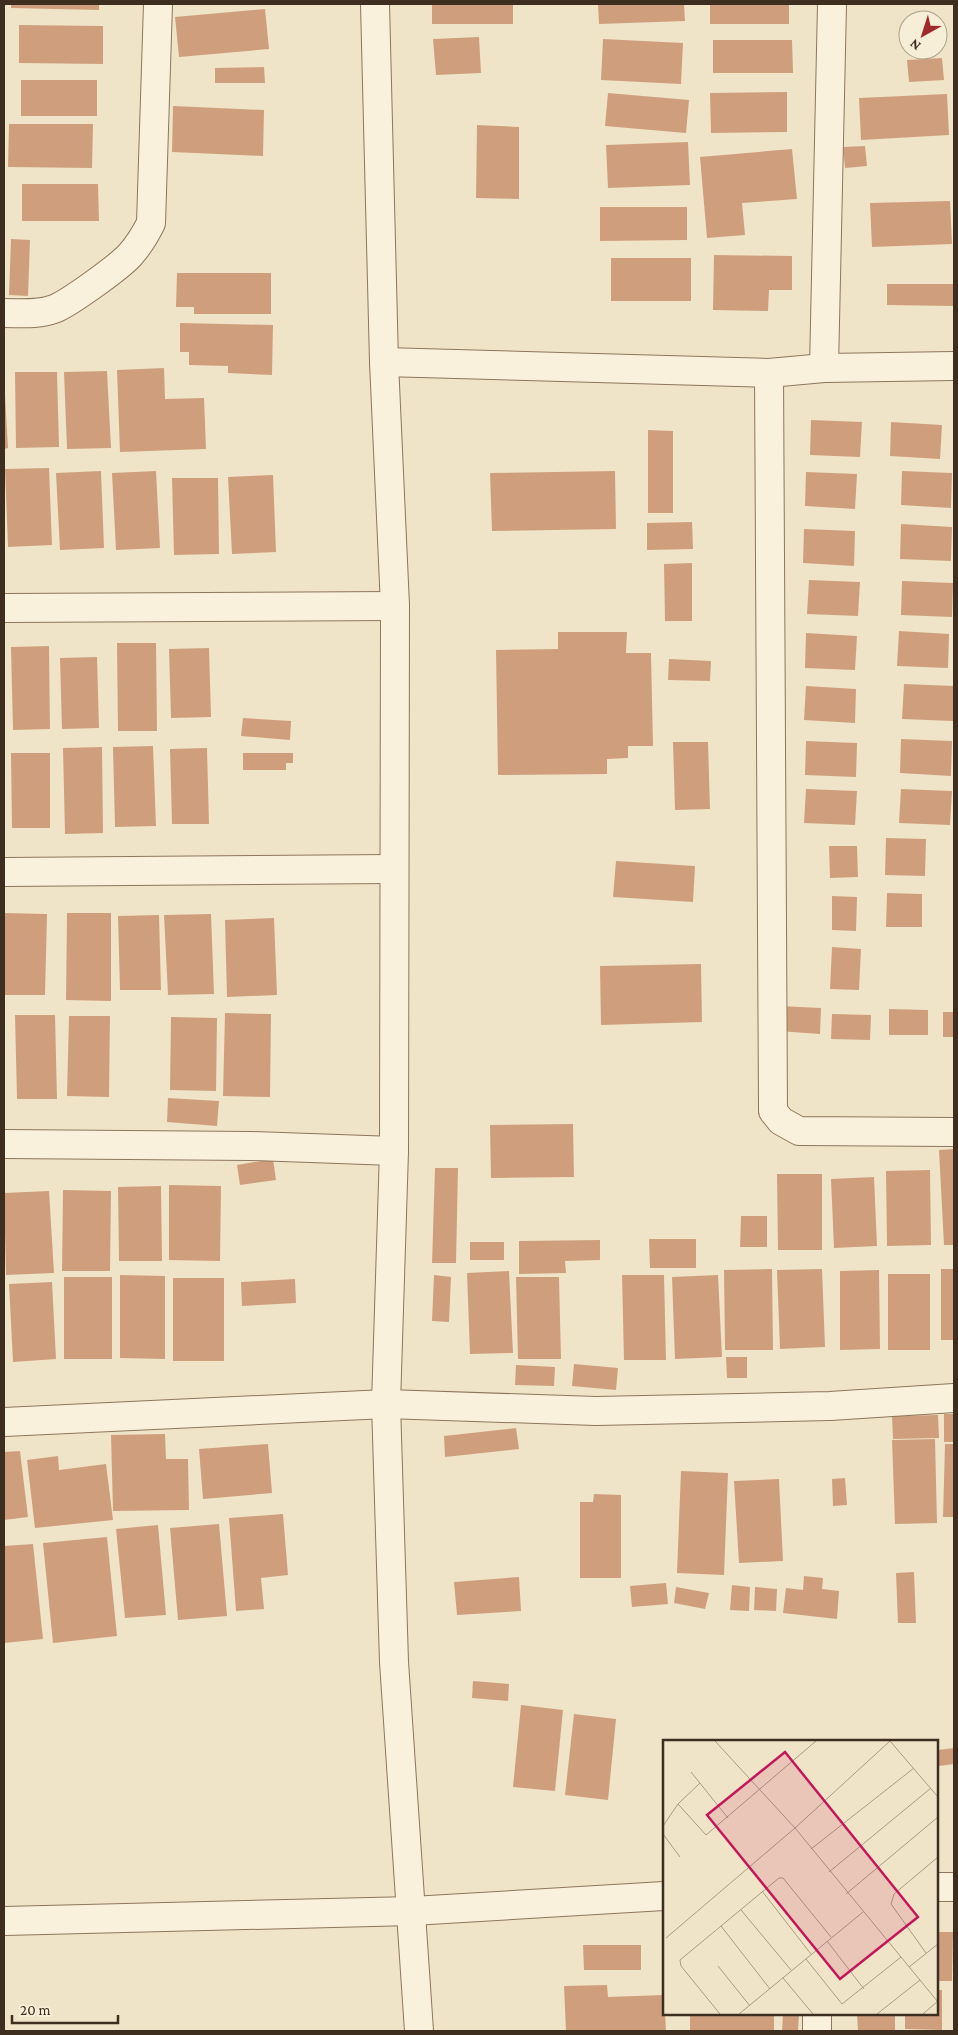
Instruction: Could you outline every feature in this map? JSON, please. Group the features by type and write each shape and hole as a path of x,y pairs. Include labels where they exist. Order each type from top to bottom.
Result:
{"street":[{"path":"4,314 40,313 55,309 73,299 128,257 151,223 158,4"},
{"path":"375,4 384,362 396,606 394,1151 386,1404 394,1662 419,2031"},
{"path":"824,368 832,4"},
{"path":"384,362 769,373 824,368 954,366"},
{"path":"769,373 773,1112 781,1121 799,1130 954,1132"},
{"path":"4,608 396,606"},
{"path":"4,872 394,869"},
{"path":"4,1144 251,1146 394,1151"},
{"path":"4,1422 386,1404 596,1411 830,1406 954,1398"},
{"path":"938,1887 954,1887"},
{"path":"4,1921 412,1911 663,1896"},
{"path":"817,2015 817,2031"}],"building":[{"path":"11,4 99,4 99,10 11,8"},
{"path":"432,4 513,4 513,24 432,24"},
{"path":"598,4 684,4 685,21 599,24"},
{"path":"710,4 789,4 789,24 710,24"},
{"path":"265,9 269,49 179,57 175,17"},
{"path":"19,25 103,26 103,64 19,63"},
{"path":"479,37 481,73 436,75 433,39"},
{"path":"603,39 683,43 681,84 601,80"},
{"path":"713,40 792,40 793,73 713,73"},
{"path":"907,60 942,60 944,80 909,82"},
{"path":"264,67 265,83 215,83 215,68"},
{"path":"21,80 97,80 97,116 21,116"},
{"path":"787,92 787,132 711,133 710,93"},
{"path":"608,93 689,100 686,133 605,126"},
{"path":"947,94 949,135 861,140 859,98"},
{"path":"173,106 264,110 263,156 172,152"},
{"path":"9,124 93,124 92,168 8,167"},
{"path":"477,125 519,127 519,199 476,198"},
{"path":"688,142 690,185 608,188 606,145"},
{"path":"865,146 867,166 845,168 843,147"},
{"path":"792,149 797,199 742,203 745,235 707,238 700,157"},
{"path":"22,184 98,184 99,221 22,221"},
{"path":"950,201 952,244 872,247 870,203"},
{"path":"600,207 687,207 687,240 600,241"},
{"path":"11,239 30,240 28,296 9,295"},
{"path":"714,255 792,256 792,290 769,290 768,311 713,310"},
{"path":"611,258 691,258 691,301 611,301"},
{"path":"177,273 271,273 271,314 194,314 194,307 176,307"},
{"path":"887,284 954,284 954,306 887,305"},
{"path":"180,323 273,325 272,375 228,373 228,366 189,365 189,352 180,352"},
{"path":"164,368 165,399 204,398 206,449 120,452 117,370"},
{"path":"107,371 111,448 67,449 64,372"},
{"path":"15,372 57,372 59,447 16,448"},
{"path":"4,395 8,448 4,449"},
{"path":"811,420 862,422 860,457 810,455"},
{"path":"891,422 942,425 940,459 890,456"},
{"path":"648,430 673,431 673,513 648,513"},
{"path":"49,468 52,545 8,547 5,469"},
{"path":"101,471 104,548 60,550 56,473"},
{"path":"156,471 160,548 116,550 112,473"},
{"path":"615,471 616,529 492,531 490,473"},
{"path":"902,471 952,473 951,508 901,505"},
{"path":"806,472 857,474 855,509 805,506"},
{"path":"273,475 276,552 232,554 228,477"},
{"path":"172,478 218,478 219,554 174,555"},
{"path":"692,522 693,549 647,550 647,523"},
{"path":"901,524 952,527 951,561 900,559"},
{"path":"804,529 855,531 854,566 803,563"},
{"path":"692,563 692,621 665,621 664,564"},
{"path":"809,580 860,582 858,616 807,614"},
{"path":"902,581 953,583 952,617 901,615"},
{"path":"899,631 949,634 948,668 897,666"},
{"path":"558,632 627,632 626,653 651,653 653,746 628,746 628,758 607,759 607,774 498,775 496,650 558,649"},
{"path":"806,633 857,636 855,670 805,668"},
{"path":"117,643 156,643 157,731 118,731"},
{"path":"49,646 50,729 13,730 11,647"},
{"path":"209,648 211,717 171,718 169,649"},
{"path":"97,657 99,728 62,729 60,658"},
{"path":"669,659 711,661 710,681 668,680"},
{"path":"904,684 954,686 953,721 902,719"},
{"path":"806,686 856,689 855,723 804,720"},
{"path":"243,718 291,721 290,740 241,736"},
{"path":"901,739 952,741 951,776 900,773"},
{"path":"806,741 857,743 856,777 805,775"},
{"path":"673,742 708,742 710,809 675,810"},
{"path":"153,746 156,826 115,827 113,747"},
{"path":"102,747 103,833 65,834 63,748"},
{"path":"207,748 209,824 172,824 170,749"},
{"path":"11,753 50,753 50,828 12,828"},
{"path":"243,753 293,753 293,763 286,763 286,770 243,770"},
{"path":"806,789 857,791 855,825 804,823"},
{"path":"901,789 952,791 950,825 899,823"},
{"path":"886,838 926,839 925,876 885,875"},
{"path":"829,846 857,846 858,877 830,878"},
{"path":"616,861 695,866 693,902 613,897"},
{"path":"887,893 922,894 922,927 886,927"},
{"path":"832,896 857,897 856,931 832,930"},
{"path":"4,913 47,914 45,995 4,995"},
{"path":"67,913 111,913 111,1001 66,1000"},
{"path":"211,914 214,994 168,995 164,915"},
{"path":"159,915 161,990 120,990 118,916"},
{"path":"274,918 277,995 227,997 225,920"},
{"path":"832,947 861,949 859,990 830,989"},
{"path":"701,964 702,1022 601,1025 600,966"},
{"path":"779,1006 821,1008 820,1034 778,1031"},
{"path":"889,1009 928,1010 928,1035 889,1035"},
{"path":"943,1012 954,1012 954,1037 943,1037"},
{"path":"225,1013 271,1014 270,1097 223,1096"},
{"path":"832,1014 871,1015 870,1040 831,1039"},
{"path":"15,1015 55,1015 57,1099 17,1099"},
{"path":"69,1016 110,1016 109,1097 67,1096"},
{"path":"171,1017 217,1018 216,1091 170,1090"},
{"path":"168,1098 219,1101 217,1126 167,1122"},
{"path":"573,1124 574,1177 491,1178 490,1125"},
{"path":"954,1149 954,1245 944,1245 939,1150"},
{"path":"273,1159 276,1180 240,1185 237,1165"},
{"path":"435,1168 458,1168 456,1263 432,1263"},
{"path":"930,1170 931,1245 887,1246 886,1171"},
{"path":"777,1174 822,1174 822,1250 778,1250"},
{"path":"874,1177 877,1246 834,1248 831,1179"},
{"path":"169,1185 221,1186 220,1261 169,1260"},
{"path":"161,1186 162,1261 119,1261 118,1187"},
{"path":"63,1190 111,1191 110,1271 62,1271"},
{"path":"49,1191 54,1273 6,1275 4,1193"},
{"path":"741,1216 767,1216 767,1247 740,1247"},
{"path":"649,1239 696,1239 696,1268 650,1268"},
{"path":"600,1240 600,1260 565,1261 566,1273 519,1274 519,1241"},
{"path":"470,1242 504,1242 504,1260 470,1260"},
{"path":"772,1269 773,1350 725,1350 724,1270"},
{"path":"822,1269 825,1347 780,1349 777,1270"},
{"path":"941,1269 954,1269 954,1340 941,1340"},
{"path":"879,1270 880,1349 840,1350 840,1271"},
{"path":"509,1271 513,1353 470,1354 467,1273"},
{"path":"888,1274 930,1274 930,1350 888,1350"},
{"path":"120,1275 165,1276 165,1359 120,1358"},
{"path":"434,1275 451,1277 449,1322 432,1321"},
{"path":"622,1275 664,1275 666,1360 624,1360"},
{"path":"718,1275 722,1357 675,1359 672,1277"},
{"path":"64,1277 112,1277 112,1359 64,1359"},
{"path":"516,1277 559,1277 561,1359 518,1359"},
{"path":"173,1278 224,1278 224,1361 173,1361"},
{"path":"295,1279 296,1303 242,1306 241,1282"},
{"path":"52,1282 56,1359 13,1362 9,1284"},
{"path":"726,1357 747,1357 747,1378 727,1378"},
{"path":"574,1364 618,1368 616,1390 572,1386"},
{"path":"516,1365 555,1367 554,1386 515,1385"},
{"path":"944,1414 954,1414 954,1442 944,1442"},
{"path":"938,1415 939,1438 893,1439 892,1416"},
{"path":"516,1428 519,1449 445,1457 444,1436"},
{"path":"165,1434 166,1459 188,1459 189,1510 113,1511 111,1435"},
{"path":"935,1439 937,1523 895,1524 892,1440"},
{"path":"268,1444 272,1493 203,1499 199,1449"},
{"path":"945,1444 954,1444 954,1517 943,1517"},
{"path":"20,1451 28,1517 4,1520 4,1452"},
{"path":"58,1456 59,1470 106,1464 113,1520 35,1528 27,1460"},
{"path":"681,1471 728,1473 724,1575 677,1573"},
{"path":"845,1478 847,1505 833,1506 832,1479"},
{"path":"779,1479 783,1561 739,1563 734,1481"},
{"path":"594,1494 621,1495 621,1578 580,1578 580,1502 593,1502"},
{"path":"283,1514 288,1575 261,1578 264,1609 236,1611 229,1518"},
{"path":"219,1524 227,1616 178,1620 170,1528"},
{"path":"158,1525 166,1615 125,1618 116,1529"},
{"path":"107,1537 117,1636 53,1643 43,1543"},
{"path":"33,1544 43,1639 4,1643 4,1546"},
{"path":"914,1572 916,1623 898,1623 896,1573"},
{"path":"804,1576 823,1578 822,1589 839,1591 837,1619 783,1613 786,1588 803,1590"},
{"path":"519,1577 521,1611 457,1615 454,1582"},
{"path":"666,1583 668,1604 632,1607 630,1586"},
{"path":"732,1585 750,1587 749,1611 730,1610"},
{"path":"676,1587 709,1593 705,1609 674,1603"},
{"path":"755,1587 777,1589 776,1611 754,1610"},
{"path":"473,1681 509,1684 508,1701 472,1698"},
{"path":"521,1705 563,1710 555,1791 513,1787"},
{"path":"574,1714 616,1719 608,1800 565,1795"},
{"path":"954,1748 954,1764 939,1766 938,1750"},
{"path":"938,1932 953,1932 952,1981 938,1981"},
{"path":"583,1945 641,1945 641,1970 584,1970"},
{"path":"607,1985 608,1997 663,1995 663,2015 665,2015 666,2031 566,2031 564,1986"},
{"path":"938,1990 942,1990 942,2030 905,2029 905,2015 938,2015"},
{"path":"690,2015 774,2015 774,2031 690,2031"},
{"path":"783,2015 799,2015 798,2031 782,2031"},
{"path":"857,2015 895,2015 895,2030 858,2031"}]}
